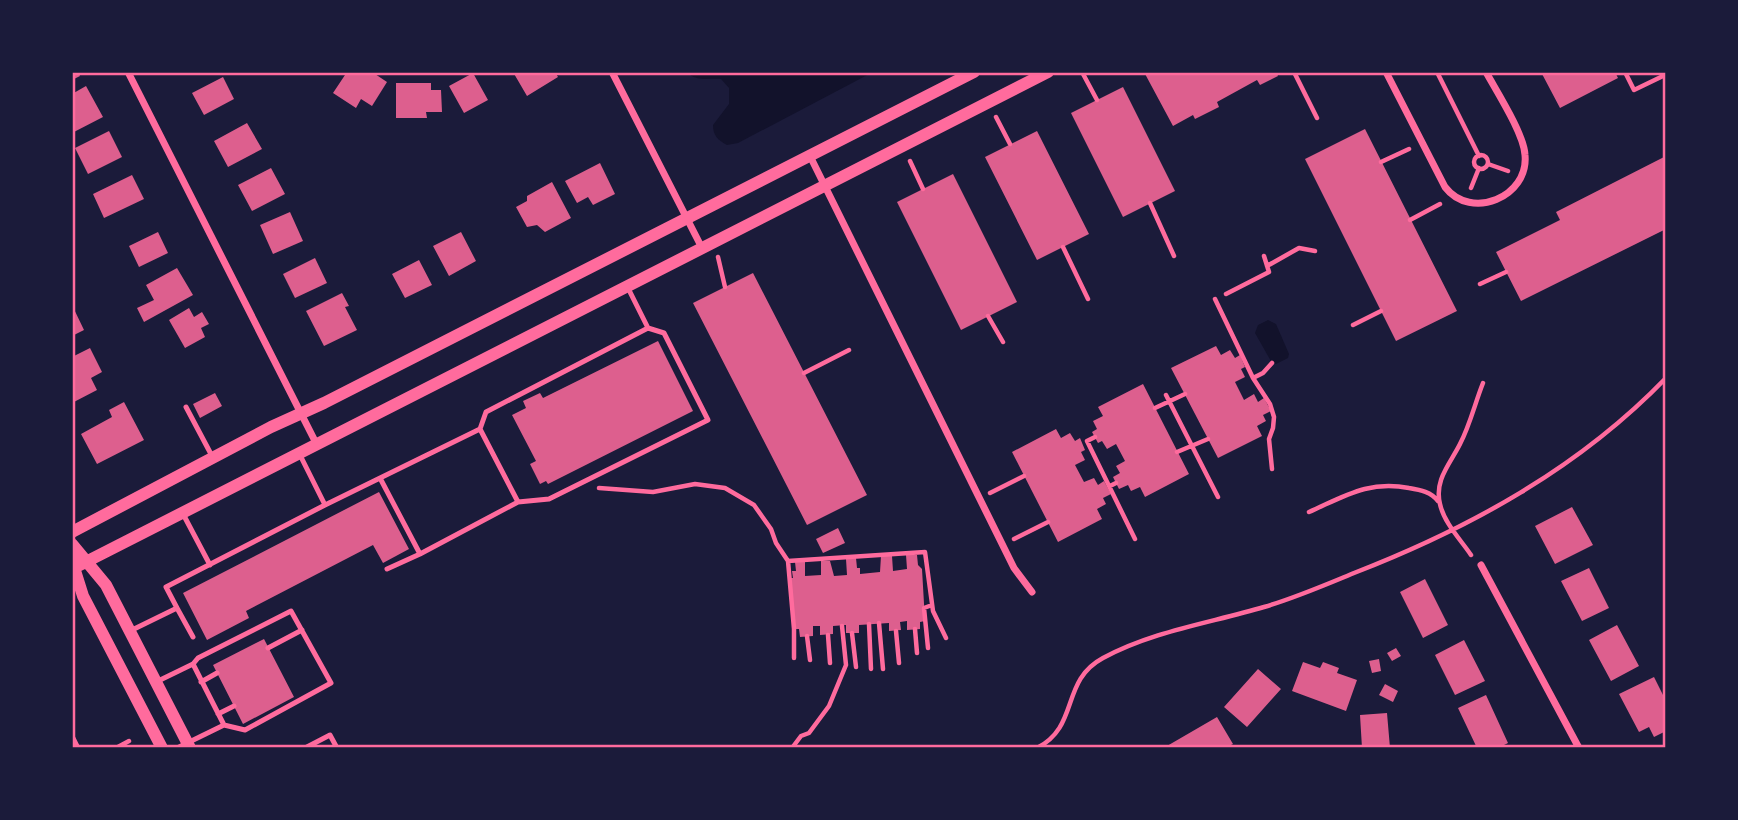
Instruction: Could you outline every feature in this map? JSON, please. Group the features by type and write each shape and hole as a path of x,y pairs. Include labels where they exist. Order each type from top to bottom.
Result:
{"street":[{"path":"128,72 316,443"},
{"path":"612,72 702,248"},
{"path":"72,532 213,457 974,72"},
{"path":"162,748 83,596 72,566 87,561 1048,72"},
{"path":"1385,72 1445,187 1454,197 1477,204 1495,201 1516,186 1522,175 1525,159 1522,143 1486,72"},
{"path":"810,156 1014,568 1032,592"},
{"path":"72,544 106,585 156,682 185,747"},
{"path":"1481,565 1579,748"}],"lane":[{"path":"627,286 648,328"},
{"path":"193,637 166,587 480,429 486,412 648,328 664,332 708,419 549,499 518,502 387,569"},
{"path":"186,407 213,457"},
{"path":"480,429 518,502"},
{"path":"299,452 325,505"},
{"path":"380,478 420,554"},
{"path":"182,512 210,565"},
{"path":"130,631 177,608"},
{"path":"156,682 291,611 331,683 245,730 224,725 185,747"},
{"path":"268,648 302,630"},
{"path":"192,664 224,725"},
{"path":"201,682 217,673"},
{"path":"218,714 234,706"},
{"path":"305,748 330,735 337,748"},
{"path":"72,736 78,748"}],"path":[{"path":"1082,72 1097,100"},
{"path":"1294,72 1317,118"},
{"path":"1437,72 1479,156"},
{"path":"1625,72 1634,90 1663,76"},
{"path":"995,114 1010,144"},
{"path":"1381,162 1409,149"},
{"path":"1479,156 1485,156 1488,164"},
{"path":"1479,156 1475,161 1479,168"},
{"path":"909,158 923,189"},
{"path":"1479,168 1483,169 1488,164"},
{"path":"1488,164 1508,171"},
{"path":"1471,188 1479,168"},
{"path":"1150,203 1174,256"},
{"path":"1410,220 1440,204"},
{"path":"1063,247 1088,299"},
{"path":"1267,266 1299,248 1315,251"},
{"path":"718,256 725,287"},
{"path":"1226,294 1269,272 1264,256"},
{"path":"1480,284 1506,272"},
{"path":"1215,299 1274,416 1269,439 1272,470"},
{"path":"1353,325 1381,312"},
{"path":"988,316 1003,342"},
{"path":"804,373 849,350"},
{"path":"1253,378 1263,373 1272,363"},
{"path":"1037,748 1059,732 1078,681 1091,665 1154,636 1278,602 1384,562 1455,531 1524,491 1575,457 1666,377"},
{"path":"1439,502 1445,468 1460,445 1483,383"},
{"path":"1155,408 1185,394"},
{"path":"1166,395 1218,497"},
{"path":"1095,437 1087,441 1135,539"},
{"path":"1177,452 1208,439"},
{"path":"979,498 1024,476"},
{"path":"1110,486 1116,483"},
{"path":"578,484 619,491 653,492 695,484 725,488 754,505 789,561 794,658"},
{"path":"1309,512 1367,487 1382,484 1419,489 1433,494 1473,558"},
{"path":"1003,545 1048,522"},
{"path":"789,561 925,552 932,605 946,638"},
{"path":"928,648 924,608 932,605"},
{"path":"869,624 871,669"},
{"path":"879,624 883,669"},
{"path":"792,748 801,736 809,733 829,706 846,665 842,626"},
{"path":"915,629 917,653"},
{"path":"897,631 899,663"},
{"path":"852,633 856,667"},
{"path":"828,635 831,663"},
{"path":"807,636 810,660"},
{"path":"116,748 130,741"}],"shaded area":[{"path":"687,72 873,72 738,143 727,145 717,137 713,125 729,104 729,88 721,79 699,78"},
{"path":"1268,320 1276,324 1289,354 1288,358 1276,364 1272,363 1255,333 1258,325"}],"building":[{"path":"72,72 78,72 80,76 72,80"},
{"path":"347,72 372,72 387,82 372,106 361,99 356,108 333,93"},
{"path":"513,72 555,72 558,77 527,96"},
{"path":"1144,72 1276,72 1278,76 1260,85 1257,80 1217,102 1219,107 1195,119 1193,115 1173,126"},
{"path":"1541,72 1615,72 1618,78 1560,108"},
{"path":"473,73 488,100 464,113 449,86"},
{"path":"223,77 234,99 204,115 192,93"},
{"path":"396,83 431,83 431,90 441,90 442,112 426,112 427,118 396,118"},
{"path":"86,86 103,117 72,133 72,94"},
{"path":"1123,87 1175,191 1123,217 1071,113"},
{"path":"247,123 262,149 228,167 214,141"},
{"path":"1365,129 1457,311 1396,341 1305,159"},
{"path":"109,131 122,157 88,174 75,148"},
{"path":"1037,131 1089,234 1037,260 985,157"},
{"path":"1666,156 1666,229 1521,301 1496,252 1560,220 1556,212"},
{"path":"600,163 615,194 593,205 588,197 577,203 565,181"},
{"path":"271,168 285,194 252,211 238,185"},
{"path":"953,174 1017,302 961,330 897,202"},
{"path":"132,175 144,199 104,218 93,194"},
{"path":"552,182 571,218 545,232 537,225 527,227 516,207 527,201 527,196"},
{"path":"290,212 303,241 273,254 260,225"},
{"path":"158,232 168,253 139,267 129,246"},
{"path":"461,232 476,261 449,276 433,246"},
{"path":"315,258 327,283 295,298 283,274"},
{"path":"419,260 432,285 405,298 392,274"},
{"path":"177,268 193,295 144,322 137,308 154,300 146,285"},
{"path":"753,273 867,495 807,525 693,303"},
{"path":"342,293 349,306 345,307 357,330 324,346 306,311"},
{"path":"72,305 84,330 72,336"},
{"path":"189,308 194,317 202,312 209,324 201,328 205,337 185,348 169,320"},
{"path":"658,341 693,411 548,484 546,481 540,484 530,464 536,461 512,415 526,408 523,401 540,393 543,398"},
{"path":"1216,346 1221,355 1230,350 1235,358 1240,355 1245,367 1241,369 1245,377 1235,382 1244,400 1254,394 1258,402 1264,398 1271,411 1263,415 1266,421 1257,426 1262,436 1218,458 1171,368"},
{"path":"90,348 102,372 91,378 97,390 72,403 72,357"},
{"path":"1143,384 1189,474 1145,497 1140,487 1131,491 1128,485 1119,489 1113,477 1120,473 1116,466 1125,461 1116,444 1107,449 1102,441 1098,443 1092,432 1097,429 1093,421 1103,416 1098,407"},
{"path":"215,393 222,406 200,418 193,404"},
{"path":"124,402 144,440 97,464 81,434 112,417 109,410"},
{"path":"1056,429 1061,438 1070,433 1075,441 1080,438 1085,450 1081,452 1085,460 1075,465 1084,482 1094,478 1098,485 1104,481 1111,494 1103,498 1106,504 1097,509 1102,519 1058,542 1012,452"},
{"path":"379,492 409,549 383,563 373,545 246,611 249,618 207,640 183,593"},
{"path":"1572,507 1593,545 1555,564 1535,526"},
{"path":"838,528 845,543 823,553 816,539"},
{"path":"906,555 917,555 918,565 922,569 925,621 920,622 920,629 907,630 907,621 900,622 901,630 889,631 889,623 859,625 859,633 846,633 846,625 833,626 833,634 820,635 820,626 813,626 813,636 800,637 799,629 794,629 791,578 792,571 796,571 795,562 805,562 805,576 821,575 821,561 830,561 834,576 847,575 846,559 856,558 860,574 880,572 881,556 892,556 893,571 907,569"},
{"path":"1589,568 1609,608 1582,621 1561,581"},
{"path":"1425,579 1448,625 1423,638 1400,592"},
{"path":"1617,625 1639,666 1611,681 1589,640"},
{"path":"264,639 294,697 243,724 213,665"},
{"path":"1464,640 1485,681 1455,695 1435,655"},
{"path":"1396,648 1401,656 1392,661 1387,653"},
{"path":"1379,659 1381,671 1372,673 1369,661"},
{"path":"1303,662 1320,668 1323,662 1339,668 1337,673 1357,680 1346,711 1292,691"},
{"path":"1258,669 1281,689 1247,727 1224,707"},
{"path":"1654,677 1666,701 1666,731 1654,737 1649,727 1639,732 1619,694"},
{"path":"1385,684 1398,691 1393,702 1379,695"},
{"path":"1486,695 1508,743 1498,748 1477,748 1458,708"},
{"path":"1387,713 1390,748 1362,748 1360,715"},
{"path":"1217,717 1233,744 1225,748 1168,748 1167,746"}]}
